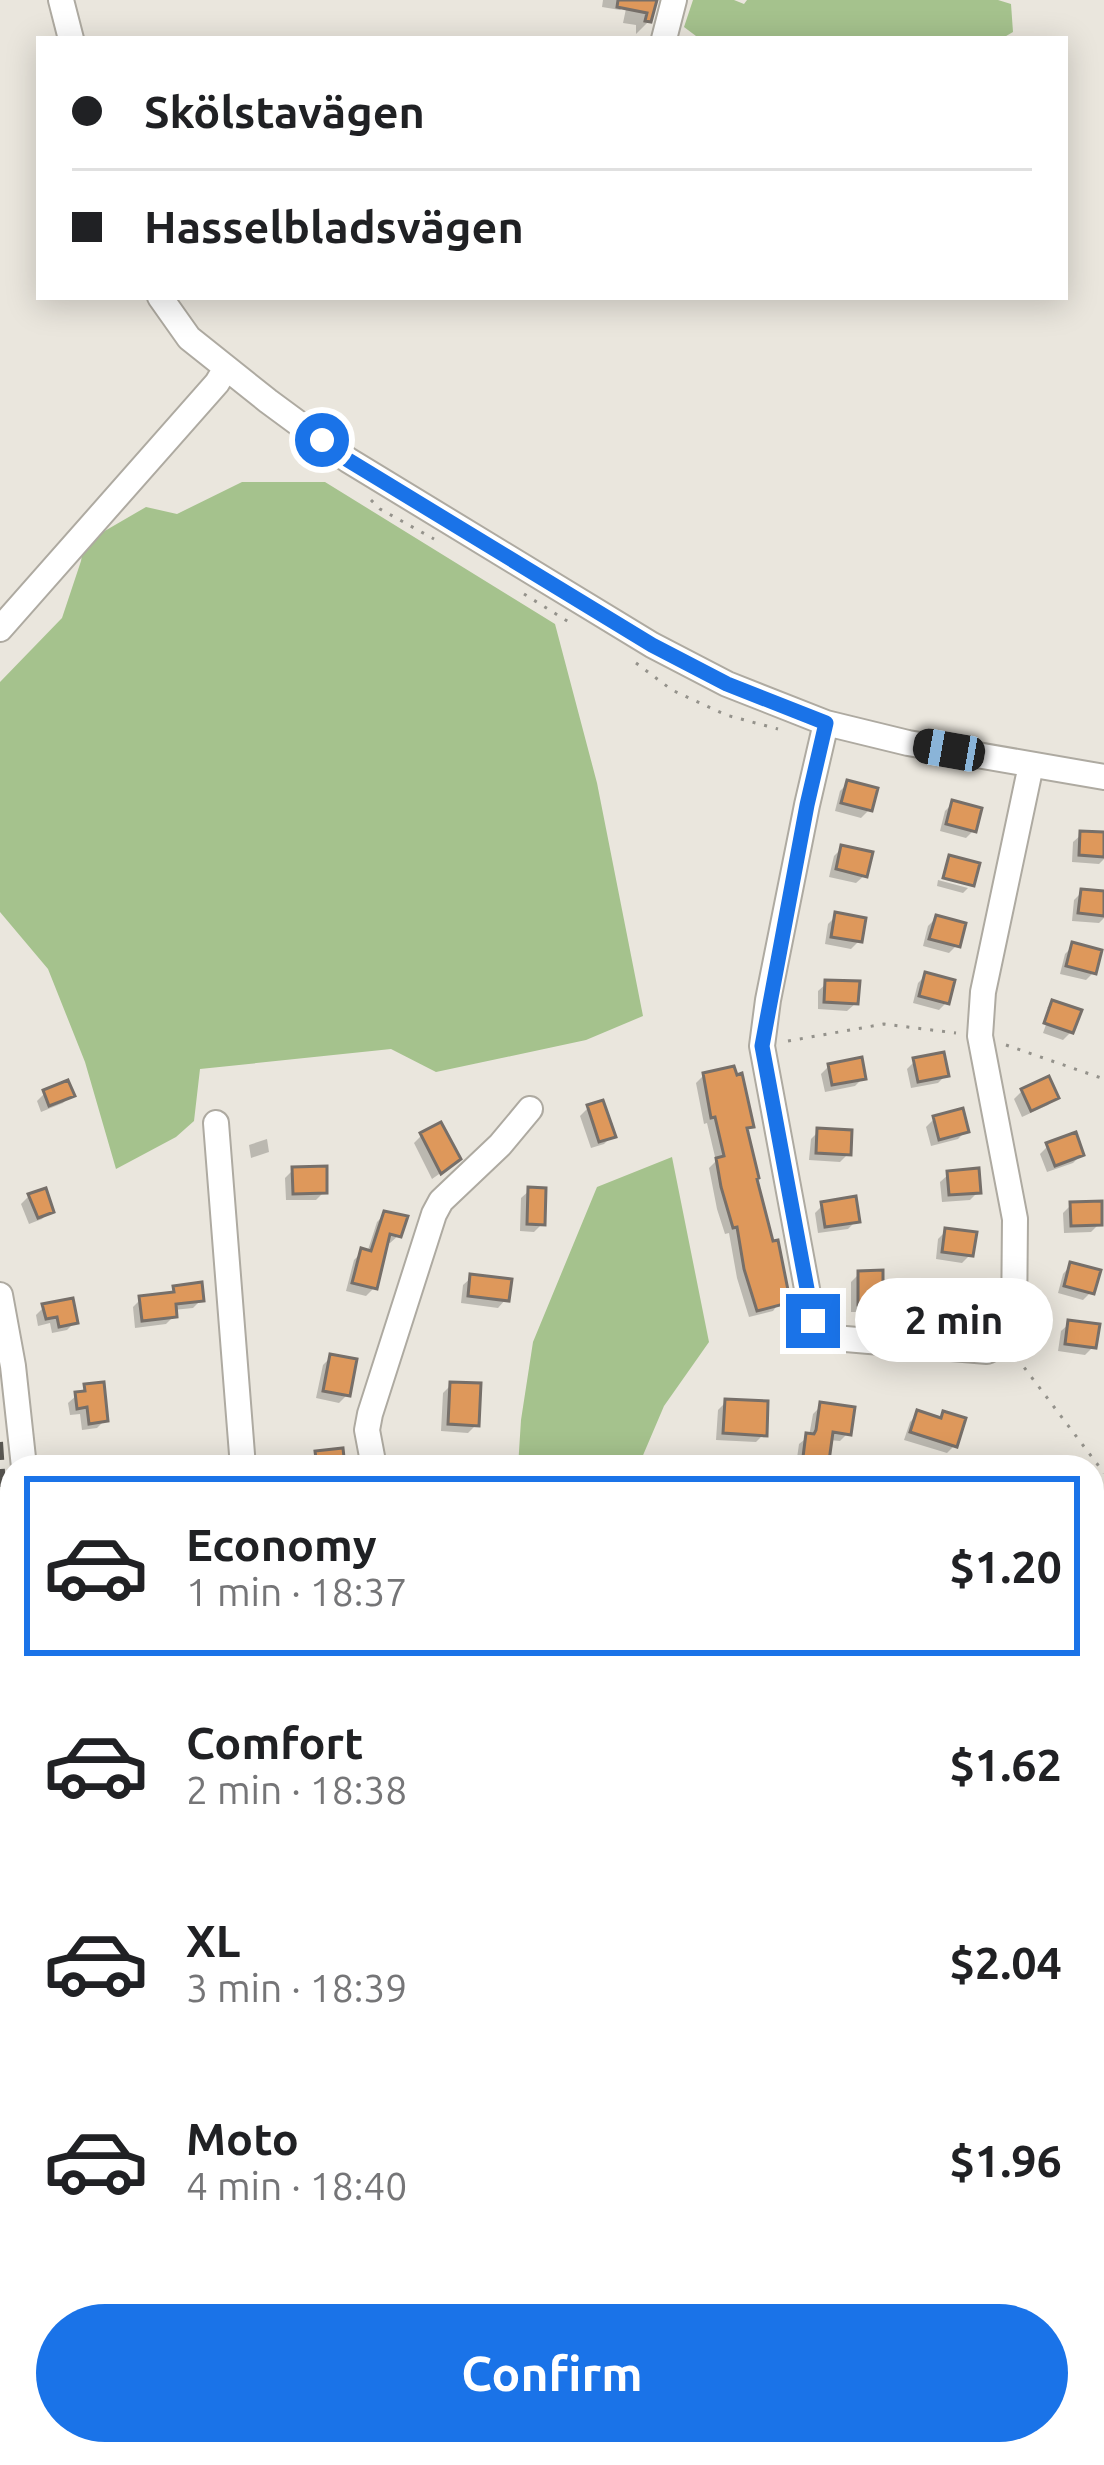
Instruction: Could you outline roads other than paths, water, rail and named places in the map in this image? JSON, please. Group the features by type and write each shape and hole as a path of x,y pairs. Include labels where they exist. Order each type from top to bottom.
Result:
{"street":[{"path":"61,0 69,36"},
{"path":"665,36 674,0"},
{"path":"162,300 189,338 348,460 652,645 727,684 826,723 908,743 1104,777"},
{"path":"0,629 226,368"},
{"path":"826,723 762,1046 813,1321 822,1337 987,1351 1005,1342 1014,1327 1015,1219 980,1036 983,992 1031,765"},
{"path":"372,1455 367,1430 370,1414 434,1214 530,1108"},
{"path":"216,1123 242,1455"},
{"path":"0,1294 14,1366 23,1455"}],"railway":[{"path":"0,1442 1,1455"}]}
